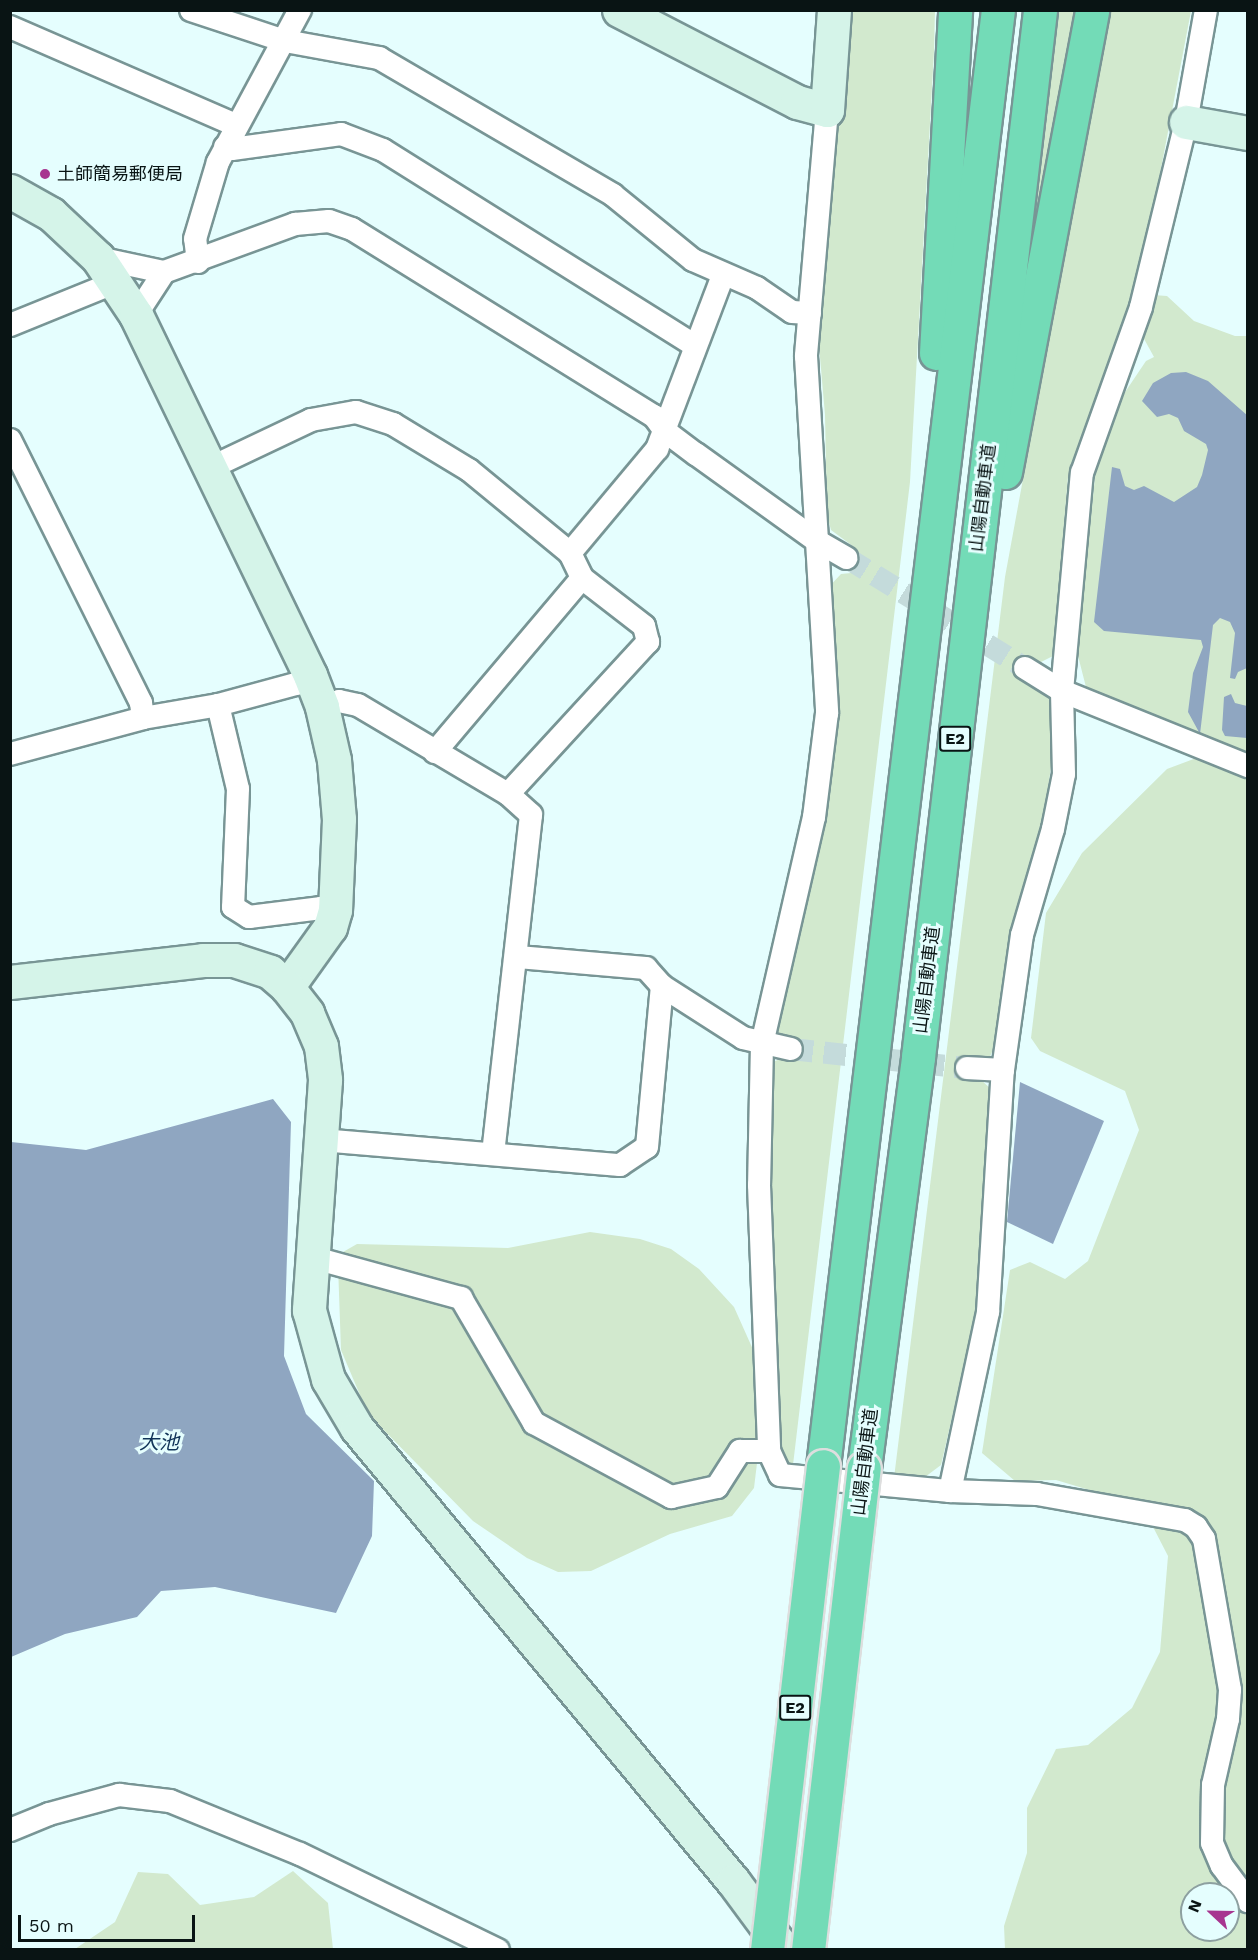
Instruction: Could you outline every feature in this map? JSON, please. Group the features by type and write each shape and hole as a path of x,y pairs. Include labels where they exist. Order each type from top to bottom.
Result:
{"highway":[{"path":"920,654 955,10"},
{"name":"E2","path":"767,1950 998,10"},
{"name":"山陽自動車道","path":"808,1950 864,1468 918,1057 1040,10"},
{"path":"918,1057 1005,472 1092,10"}],"street":[{"path":"191,10 285,41 379,58 614,195 693,260 757,288 792,312 810,313"},
{"path":"198,262 195,238 225,147 300,10"},
{"path":"619,10 797,102 827,110"},
{"path":"834,10 807,356 827,713 814,817 762,1044 759,1185 769,1451 780,1475 951,1491 1037,1494 1175,1518 1196,1527 1204,1539 1230,1690 1213,1785 1212,1843 1222,1866 1248,1901"},
{"path":"951,1491 988,1312 1003,1070 1022,935 1053,829 1064,774 1062,691 1082,473 1142,307 1186,122 1206,10"},
{"path":"10,27 236,124"},
{"path":"1186,122 1248,133"},
{"path":"225,147 232,149 341,134 383,150 695,346"},
{"path":"10,190 51,214 107,270 136,315 310,675 322,707 334,760 339,819 335,910 330,927 287,987"},
{"path":"10,325 107,270 164,272 198,262 295,224 329,221 352,229 654,416 665,431 817,541 847,558"},
{"path":"136,315 164,272"},
{"path":"570,553 657,449 723,275"},
{"path":"210,468 311,420 356,412 393,424 469,470 570,553 582,578 644,626 648,642 508,794"},
{"path":"10,440 141,703 143,718"},
{"path":"435,752 582,578"},
{"path":"1025,668 1062,691 1248,766"},
{"path":"10,754 143,718 218,705 296,684 310,675"},
{"path":"322,707 339,702 358,705 508,794 531,815 494,1154"},
{"path":"218,705 238,789 233,907 249,917 321,908 335,910"},
{"path":"517,957 646,968 662,986 743,1038 791,1049"},
{"path":"10,982 203,960 234,960 270,972 287,987 307,1013 321,1046 325,1080 309,1310 328,1379 357,1428 733,1881 784,1950"},
{"path":"321,1140 620,1165 646,1147 662,986"},
{"path":"967,1068 1003,1070"},
{"path":"311,1257 461,1298 534,1423 671,1497 717,1487 740,1450 769,1451"},
{"path":"10,1830 49,1814 119,1795 170,1801 300,1854 498,1950"}],"green space":[{"path":"844,11 935,11 934,51 910,482 793,1465 785,1462 776,1446 778,1386 771,1327 767,1157 772,1062 787,1057 776,1031 796,942 827,589 841,574 851,573 854,547 831,530 827,515 825,415 818,334"},
{"path":"1059,11 1076,11 1025,294"},
{"path":"1109,11 1191,11 1155,200 1124,321 1068,477 1053,656 1039,663 1027,656 1017,672 1054,699 1057,720 1043,828 994,1047 990,1057 980,1060 979,1078 993,1091 974,1323 941,1465 925,1477 894,1478 1005,577"},
{"path":"1153,295 1167,296 1194,321 1235,336 1248,336 1247,1949 1005,1949 1004,1926 1027,1853 1027,1808 1056,1749 1088,1745 1132,1708 1160,1652 1168,1556 1152,1525 1116,1498 1056,1480 1015,1481 982,1453 1010,1270 1030,1262 1065,1279 1088,1261 1139,1130 1125,1091 1040,1051 1031,1038 1046,913 1082,853 1167,769 1199,757 1087,691 1077,652 1096,467 1113,410 1146,361 1154,357 1143,337"},
{"path":"590,1232 640,1239 671,1249 699,1269 734,1307 755,1354 762,1422 754,1488 732,1516 670,1534 591,1571 558,1572 527,1558 473,1521 368,1414 341,1350 338,1265 343,1252 357,1244 508,1248"},
{"path":"293,1871 328,1903 333,1949 75,1949 115,1922 138,1872 168,1874 200,1905 254,1897"}],"water":[{"path":"1186,372 1208,381 1248,416 1247,668 1238,672 1235,679 1230,678 1235,633 1230,622 1220,618 1213,625 1200,734 1188,712 1193,673 1203,647 1201,640 1104,631 1094,622 1112,467 1120,469 1125,486 1134,490 1144,486 1174,502 1197,487 1202,475 1208,450 1206,444 1184,431 1178,418 1169,414 1157,417 1142,401 1153,383 1171,373"},
{"path":"1231,694 1235,703 1247,706 1247,738 1225,736 1222,730 1224,697"},
{"path":"1020,1082 1104,1121 1053,1244 1007,1222"},
{"name":"大池","path":"273,1099 291,1122 284,1356 306,1414 374,1481 372,1536 336,1613 215,1587 161,1591 137,1617 65,1634 11,1657 11,1142 86,1150"}],"tunnel":[{"path":"847,558 1025,668"},
{"path":"791,1049 967,1068"}],"place":[{"name":"土師簡易郵便局","path":"45,174"}]}
